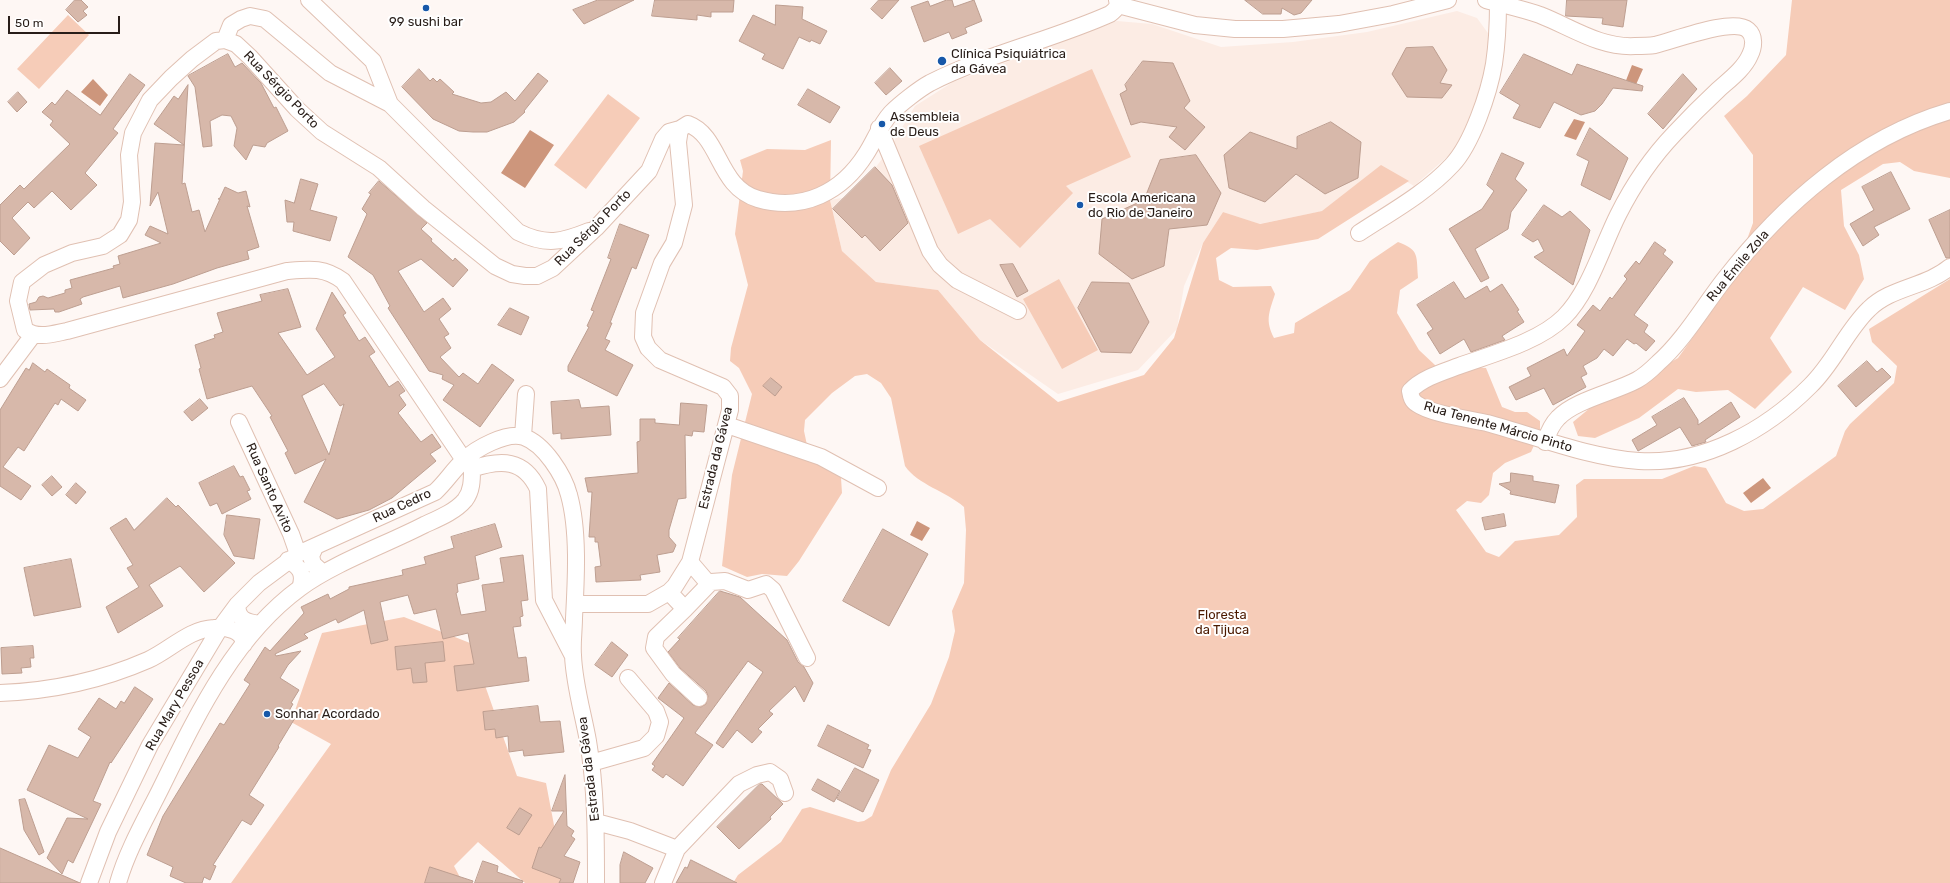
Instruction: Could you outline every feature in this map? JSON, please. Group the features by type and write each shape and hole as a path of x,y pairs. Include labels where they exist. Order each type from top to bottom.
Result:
{"street":[{"path":"309,0 374,61 390,104"},
{"path":"680,129 688,124 702,132 724,171 740,191 756,199 780,203 802,203 824,194 844,180 866,153 879,128 892,112 928,84 1033,42 1102,18 1110,14 1117,3 1195,25 1235,29 1283,29 1339,24 1393,14 1448,0"},
{"path":"1359,233 1429,186 1453,164 1467,145 1476,124 1494,65 1492,2"},
{"name":"Rua Tenente Márcio Pinto","path":"1492,2 1540,15 1588,37 1609,44 1630,46 1652,45 1723,27 1743,27 1749,31 1753,37 1753,47 1750,57 1736,74 1674,133 1654,157 1633,187 1579,298 1564,317 1544,332 1438,374 1416,385 1410,391 1411,399 1418,405 1430,410 1508,429 1545,442 1610,457 1640,461 1669,460 1693,456 1717,449 1764,423 1811,386 1829,365 1859,320 1870,308 1895,293 1934,278 1950,267"},
{"path":"468,465 342,281 331,273 312,269 287,271 67,331 42,336 32,335 25,330 18,301 22,282 44,265 72,253 103,246 120,235 129,220 132,202 129,155 133,133 150,100 192,58 216,41 225,40 232,25 240,19 250,16 264,19 330,73 390,104 518,232 534,240 551,241 570,238 596,228"},
{"name":"Rua Sérgio Porto","path":"225,40 236,44 250,57 297,109 322,132 378,168 423,208 495,266 512,274 537,276 553,268 596,228 649,170 663,139 669,132 680,129"},
{"name":"Rua Émile Zola","path":"1545,442 1550,428 1558,417 1574,407 1638,380 1660,362 1744,257 1774,223 1824,176 1877,142 1924,118 1950,111"},
{"path":"879,128 930,251 940,265 957,280 1018,311"},
{"name":"Estrada da Gávea","path":"596,883 596,822 591,763 573,655 575,604 648,604 669,592 690,562 730,410 730,396 723,387 660,360 648,348 643,337 644,313 662,263 674,242 684,205 678,142 680,129"},
{"path":"0,379 32,335"},
{"path":"526,394 523,436 535,443 546,453 556,467 569,493 573,515 575,604"},
{"name":"Rua Santo Avito","path":"239,422 291,534 293,557"},
{"path":"727,425 821,457 878,488"},
{"name":"Rua Cedro","path":"293,557 435,492 494,441 512,436 523,436"},
{"name":"Estrada da Gávea","path":"468,465 504,462 524,470 532,478 538,489 544,600 573,655"},
{"name":"Rua Cedro","path":"323,573 457,508 465,500 471,489 468,465"},
{"path":"315,547 311,556 313,564 323,573"},
{"path":"293,557 302,573 300,588"},
{"name":"Rua Mary Pessoa","path":"89,883 108,832 150,745 220,628 237,605 259,583 293,557"},
{"path":"690,562 708,583"},
{"name":"Rua Mary Pessoa","path":"118,883 140,830 217,681 244,644 274,609 300,588 323,573"},
{"path":"699,698 673,674 654,648 656,636 685,609 708,583 716,580 725,581 748,590 761,584 766,584 769,586 773,590 807,658"},
{"path":"669,592 685,609"},
{"path":"237,605 237,613 241,619 260,624"},
{"path":"0,693 82,684 120,672 149,659 184,638 204,630 220,628 240,633 243,637 244,644"},
{"path":"591,763 644,748 656,736 660,722 656,711 628,678"},
{"path":"663,883 677,849 739,784 757,774 770,772 780,779 785,793"},
{"path":"596,822 630,831 677,849"}],"shaded area":[{"name":"Escola Americana do Rio de Janeiro","path":"1457,11 1477,18 1493,40 1464,142 1414,186 1381,166 1323,211 1259,224 1223,212 1203,243 1184,286 1177,329 1138,370 1058,394 980,340 938,290 876,282 842,251 830,200 854,196 888,151 915,106 953,82 1117,21 1152,24 1221,47 1293,42 1367,32"},
{"path":"1632,65 1643,69 1634,89 1625,83"},
{"path":"93,79 108,95 100,106 81,92"},
{"path":"1574,119 1585,122 1576,140 1564,136"},
{"path":"530,130 554,145 525,188 501,173"},
{"path":"1763,478 1771,488 1751,503 1743,493"},
{"path":"917,521 930,528 922,541 910,535"}],"green space":[{"path":"1792,0 1950,0 1950,178 1914,171 1900,162 1883,164 1841,190 1844,226 1859,255 1864,279 1845,310 1803,287 1770,338 1792,372 1755,409 1728,390 1696,392 1678,389 1639,418 1595,438 1578,436 1573,422 1590,408 1678,358 1730,286 1753,223 1753,155 1724,116 1747,96 1786,55"},
{"path":"68,15 89,35 39,89 17,69"},
{"path":"1092,69 1131,157 1066,186 1073,193 1020,248 990,219 958,234 919,146"},
{"path":"608,94 640,118 586,189 554,165"},
{"name":"Floresta da Tijuca","path":"831,140 830,200 842,251 876,282 938,290 980,340 1058,402 1144,375 1174,338 1203,243 1223,212 1260,224 1322,211 1381,165 1409,181 1318,239 1257,250 1231,248 1216,258 1219,280 1233,287 1271,286 1275,294 1269,321 1274,338 1294,333 1295,323 1350,290 1370,261 1398,242 1410,248 1416,255 1418,278 1400,290 1397,313 1419,350 1436,366 1486,368 1502,407 1515,412 1527,412 1540,421 1540,432 1531,452 1505,463 1493,473 1489,495 1481,503 1467,501 1456,510 1486,552 1499,557 1515,541 1559,535 1577,517 1576,485 1584,479 1662,479 1694,466 1706,468 1726,503 1744,511 1763,509 1836,456 1845,431 1850,424 1894,383 1897,366 1872,342 1869,329 1950,279 1950,883 733,883 738,875 781,842 802,809 810,807 858,822 864,821 872,816 891,770 931,704 949,657 955,631 952,611 964,583 966,530 964,507 957,501 917,478 905,466 891,398 881,383 867,374 855,376 832,393 805,420 804,431 807,445 841,478 842,493 799,561 787,576 762,574 747,577 722,566 732,475 752,394 739,368 730,361 731,348 748,285 735,234 743,171 740,160 767,149 805,150"},
{"path":"1059,279 1098,350 1062,369 1023,299"},
{"path":"404,617 470,643 517,776 546,783 565,883 525,883 478,842 454,866 463,883 231,883 331,744 291,722 322,633"}],"building":[{"path":"75,0 81,0 88,7 83,11 87,15 78,22 66,10"},
{"path":"598,0 634,0 584,24 573,10"},
{"path":"655,0 734,0 733,12 711,12 711,17 697,15 697,20 652,16"},
{"path":"879,0 899,0 882,19 871,9"},
{"path":"947,0 952,0 954,7 974,0 982,21 965,28 967,33 952,39 949,32 924,42 911,7 928,1 930,6"},
{"path":"1245,0 1312,0 1301,13 1294,15 1282,8 1281,14 1263,14"},
{"path":"1567,0 1627,0 1623,27 1602,24 1603,18 1566,16"},
{"path":"776,5 803,7 802,19 827,31 820,44 811,40 810,42 799,37 783,69 762,59 765,54 739,41 753,15 775,25"},
{"path":"1433,47 1447,70 1440,83 1452,85 1442,98 1407,97 1392,74 1406,48"},
{"path":"228,54 235,67 242,63 261,83 274,108 276,107 288,131 267,143 265,147 253,145 246,160 234,146 237,128 231,116 222,115 210,121 212,146 203,147 195,87 188,76"},
{"path":"1524,54 1572,75 1577,64 1643,86 1642,91 1613,88 1595,111 1581,115 1554,102 1540,128 1513,118 1520,105 1500,93"},
{"path":"1143,61 1173,63 1190,101 1184,108 1205,127 1185,150 1169,137 1177,127 1141,122 1131,125 1120,94 1127,90 1125,85"},
{"path":"890,68 902,81 886,95 875,83"},
{"path":"419,69 430,81 433,78 437,82 440,79 454,92 452,94 481,103 491,102 506,92 515,101 538,73 548,81 524,111 525,112 514,122 487,132 459,131 433,119 402,87"},
{"path":"130,74 145,85 113,129 118,133 85,173 97,185 71,210 52,191 34,208 28,202 12,218 30,238 14,255 0,241 0,205 20,185 24,189 70,144 50,125 53,121 42,112 52,102 55,105 67,90 100,115"},
{"path":"1683,74 1697,89 1663,129 1648,114"},
{"path":"188,85 182,184 185,183 192,212 199,210 205,232 220,199 218,199 220,198 225,187 238,193 246,191 250,207 247,206 259,247 247,251 249,259 217,268 173,284 123,298 120,286 83,297 80,299 82,304 59,312 55,312 54,309 30,310 29,304 36,302 39,297 43,296 48,298 65,293 65,290 72,288 70,280 114,268 113,266 120,264 118,256 161,243 145,235 150,226 168,234 158,192 150,206 155,143 184,145 154,124 174,96 178,99"},
{"path":"808,89 840,107 830,123 798,105"},
{"path":"18,92 27,102 17,112 8,102"},
{"path":"1331,122 1361,142 1358,178 1325,194 1296,174 1265,202 1229,188 1224,155 1250,132 1297,149 1297,137"},
{"path":"1590,128 1628,158 1610,200 1581,185 1589,161 1577,155"},
{"path":"1502,153 1524,163 1515,179 1527,190 1511,212 1508,229 1475,249 1489,278 1481,282 1449,229 1482,209 1494,191 1487,185"},
{"path":"1196,155 1221,193 1207,225 1169,229 1164,266 1132,279 1099,254 1102,219 1144,200 1160,160"},
{"path":"875,167 892,185 908,223 880,251 865,235 862,238 833,209"},
{"path":"1891,172 1910,209 1874,227 1879,235 1863,246 1850,224 1874,210 1862,187"},
{"path":"301,179 318,184 310,210 337,217 330,241 293,231 294,222 287,222 285,200 294,203"},
{"path":"379,181 427,223 421,229 432,239 431,241 453,261 455,258 468,270 453,287 421,259 398,271 424,312 443,298 451,309 439,319 449,334 444,337 451,348 440,357 459,377 463,373 478,384 492,364 514,380 480,427 443,400 454,385 442,379 443,375 429,371 388,308 390,306 373,275 348,257 367,214 362,209 371,194 369,193"},
{"path":"1544,205 1562,217 1570,211 1590,230 1573,285 1534,257 1544,251 1538,239 1533,242 1522,235"},
{"path":"1950,210 1950,258 1946,258 1929,220"},
{"path":"620,224 649,235 636,269 632,267 605,339 610,341 605,350 633,365 617,396 568,371 568,366 589,327 587,326 594,311 591,310 611,259 608,258"},
{"path":"1655,242 1666,250 1663,254 1673,262 1634,315 1648,325 1644,332 1655,341 1646,351 1636,343 1634,344 1627,339 1613,356 1604,349 1597,358 1583,366 1587,374 1581,377 1586,387 1553,405 1544,388 1516,400 1509,387 1531,376 1527,368 1564,349 1567,356 1585,331 1577,325 1593,305 1600,311 1610,297 1612,299 1627,279 1624,276 1636,261 1639,264"},
{"path":"1013,264 1028,291 1017,297 1000,265"},
{"path":"1092,282 1129,283 1149,322 1131,353 1101,352 1078,308"},
{"path":"1454,282 1465,299 1487,286 1490,292 1502,284 1519,310 1517,311 1524,322 1502,336 1505,340 1471,352 1464,339 1440,354 1427,333 1433,329 1417,305"},
{"path":"288,289 301,327 278,333 307,375 335,357 316,329 332,292 346,313 343,315 359,341 365,337 375,352 369,356 389,387 398,381 405,391 399,395 406,405 398,413 421,442 432,434 441,447 430,454 436,461 392,498 369,510 337,519 304,502 326,459 295,474 285,453 288,451 270,417 272,416 252,386 207,399 199,369 201,368 195,345 215,338 214,335 223,332 217,313 262,301 260,295","holes":["324,384 340,406 344,404 329,455 302,396"]},
{"path":"510,308 529,317 521,335 498,325"},
{"path":"1867,361 1877,372 1882,368 1891,377 1856,407 1838,386"},
{"path":"33,363 45,372 47,369 70,385 69,388 86,400 78,411 61,399 58,405 55,403 24,451 18,447 3,467 31,486 21,500 0,486 0,410 26,368 29,370"},
{"path":"771,378 782,387 775,396 763,386"},
{"path":"1684,398 1698,420 1698,425 1731,402 1740,417 1705,440 1706,442 1692,446 1680,427 1638,451 1632,440 1657,425 1652,417"},
{"path":"200,399 208,408 192,421 184,412"},
{"path":"579,400 581,408 609,406 611,435 561,439 561,433 553,434 551,402"},
{"path":"681,403 707,405 704,432 693,431 692,436 685,435 686,498 678,499 669,530 669,537 676,545 673,552 657,555 660,572 640,575 641,580 596,582 595,567 601,566 598,542 595,542 595,537 589,537 592,492 588,492 585,478 638,473 637,442 640,441 640,419 655,419 655,423 679,425"},
{"path":"234,466 240,477 243,476 250,490 247,491 251,499 222,514 217,503 210,506 199,483"},
{"path":"1511,473 1533,476 1533,481 1559,485 1555,503 1510,494 1511,491 1499,484 1510,482"},
{"path":"52,476 62,487 52,496 42,485"},
{"path":"76,483 86,492 76,504 66,495"},
{"path":"167,498 176,507 178,505 235,563 204,592 180,566 149,585 163,606 118,633 106,607 139,587 127,568 133,565 110,528 126,518 134,530"},
{"path":"1504,514 1506,526 1485,530 1482,518"},
{"path":"227,515 260,519 254,559 234,556 224,535"},
{"path":"495,524 502,547 475,556 479,579 457,584 458,592 456,593 461,615 486,611 482,585 504,582 500,558 523,555 528,600 521,601 523,616 520,617 521,626 513,627 518,658 526,657 529,681 457,691 454,666 474,664 468,633 443,639 436,609 414,614 408,595 380,602 388,640 371,644 364,610 338,623 336,619 304,634 308,638 275,654 276,656 301,651 288,665 280,678 299,690 291,703 293,704 290,709 298,713 249,795 264,805 251,825 242,820 213,865 216,866 210,880 204,877 202,883 186,883 170,876 173,867 147,855 163,816 220,723 224,725 250,684 244,680 265,647 270,651 304,613 301,607 328,594 330,599 349,589 349,587 403,575 402,570 426,564 424,557 454,548 451,537"},
{"path":"883,529 928,554 889,626 843,601"},
{"path":"71,559 81,607 34,616 24,568"},
{"path":"720,591 740,597 787,640 798,662 804,667 813,683 804,702 795,686 769,711 773,714 758,729 762,732 752,743 737,730 723,748 716,743 763,672 748,661 695,733 713,745 683,786 666,774 663,778 652,770 655,766 652,764 684,718 658,698 669,683 693,705 701,707 706,704 708,696 706,691 680,668 668,652 680,639 678,638"},
{"path":"443,642 445,661 425,663 427,682 413,683 411,668 397,670 395,647"},
{"path":"612,642 628,655 612,677 595,665"},
{"path":"33,646 34,658 30,658 31,667 21,668 22,673 2,674 1,648"},
{"path":"135,687 153,699 111,763 110,762 93,801 101,804 73,863 68,860 62,874 47,858 67,818 88,819 27,790 49,745 78,758 91,737 78,729 99,698 116,709 121,701 124,703"},
{"path":"538,706 540,722 560,721 564,752 524,756 523,750 509,752 508,736 496,738 495,729 485,730 483,712"},
{"path":"828,725 869,745 867,749 871,750 863,768 818,746"},
{"path":"855,768 879,780 863,812 837,799"},
{"path":"565,775 567,826 574,831 571,836 575,839 564,856 580,862 573,883 559,883 561,879 532,868 539,847 541,848 564,811 552,811"},
{"path":"818,779 840,791 834,802 812,790"},
{"path":"760,784 762,784 783,804 770,817 771,819 739,849 717,827"},
{"path":"25,799 44,852 39,855 24,830 19,800"},
{"path":"520,808 532,815 519,835 507,828"},
{"path":"0,848 80,883 0,883"},
{"path":"624,852 653,868 645,883 620,883 620,865"},
{"path":"691,860 737,883 676,883 685,867 687,868"},
{"path":"483,861 498,866 497,872 523,881 522,883 475,883"},
{"path":"430,867 473,881 472,883 425,883"}],"place":[{"name":"99 sushi bar","path":"426,8"},
{"name":"Clínica Psiquiátrica da Gávea","path":"942,61"},
{"name":"Assembleia de Deus","path":"882,124"},
{"name":"Escola Americana do Rio de Janeiro","path":"1080,205"},
{"name":"Sonhar Acordado","path":"267,714"}]}
